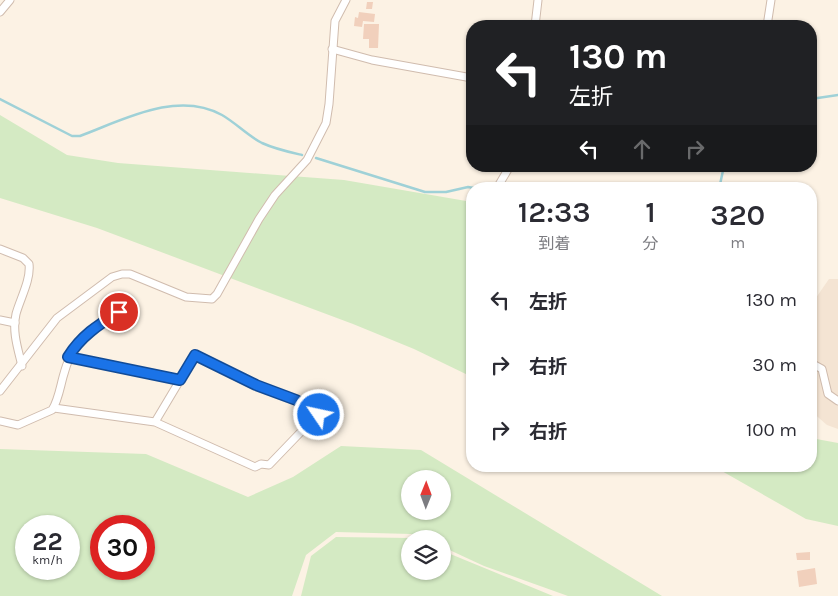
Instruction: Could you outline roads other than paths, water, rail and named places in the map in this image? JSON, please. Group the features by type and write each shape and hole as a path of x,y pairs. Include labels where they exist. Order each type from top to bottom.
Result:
{"street":[{"path":"0,12 10,0"},
{"path":"0,391 22,366 57,318 112,277 130,274 186,297 212,299 217,294 274,195 307,160 326,123 335,21 346,0"},
{"path":"536,20 538,0"},
{"path":"768,20 771,0"},
{"path":"332,49 372,60 466,77"},
{"path":"0,249 24,258 29,264 29,274 15,323 16,341 22,366"},
{"path":"54,408 68,357 78,342 86,334 119,312"},
{"path":"0,320 15,323"},
{"path":"0,421 18,424 54,408 155,422 255,467 261,464 269,465 320,412 296,400 256,385 195,355 155,422"},
{"path":"68,357 180,380"},
{"path":"817,366 822,369 828,394 838,401"}],"waterway":[{"path":"817,98 838,95"},
{"path":"0,99 72,136 80,136 150,110 187,105 205,108 222,115 262,143 302,155"},
{"path":"316,158 425,192 446,192 466,187"},
{"path":"721,182 723,172"}]}
